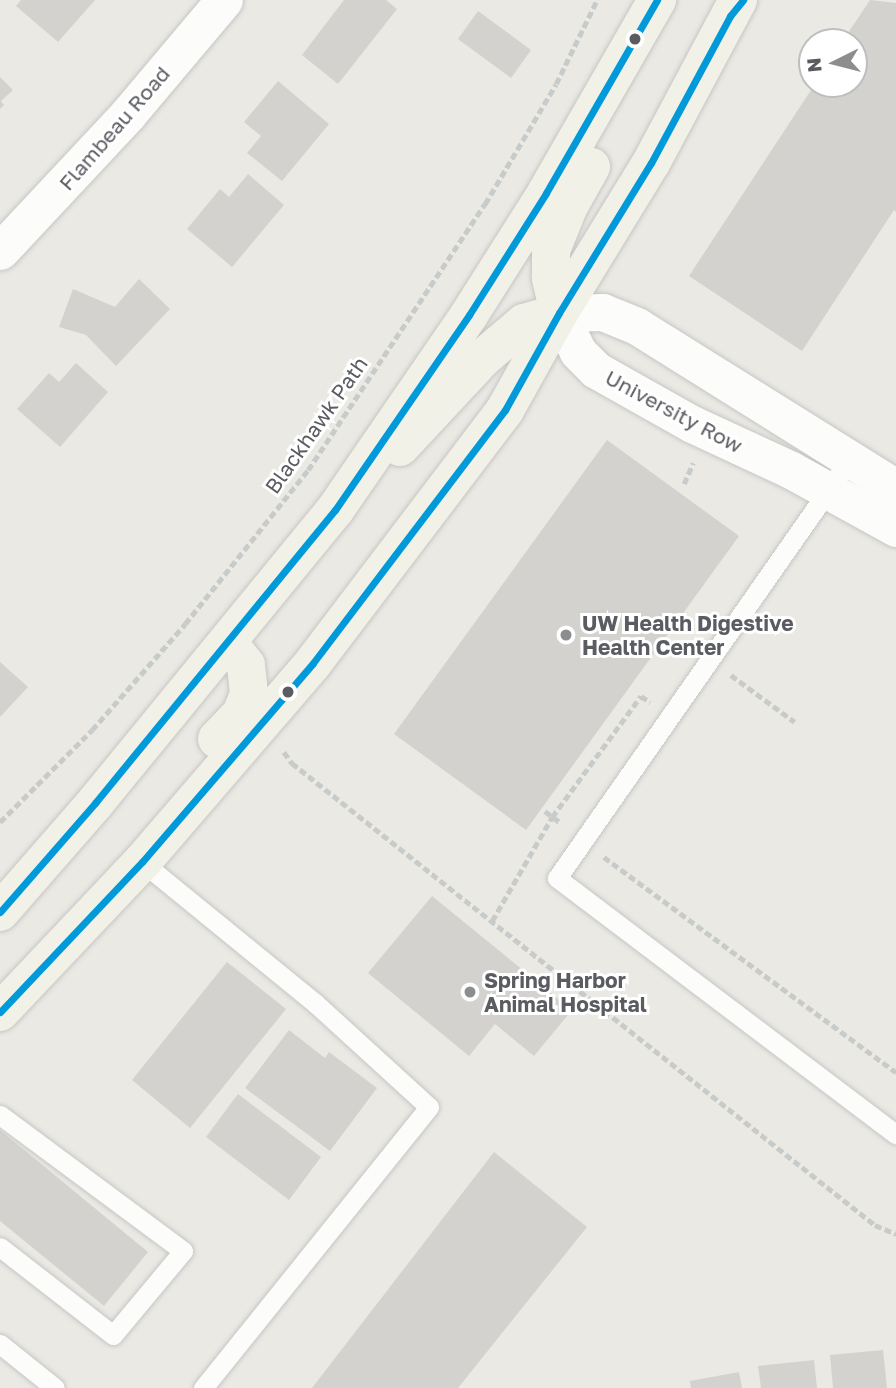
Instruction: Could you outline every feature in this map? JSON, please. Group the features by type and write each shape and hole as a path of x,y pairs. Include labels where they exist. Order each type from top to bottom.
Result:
{"main road":[{"path":"0,912 228,643 335,510 469,315 547,193 657,0"},
{"path":"559,313 551,277 551,250 555,239 569,206 683,0"},
{"path":"3,1001 142,862 259,726 330,642 505,410 559,313 651,163 737,5"},
{"path":"335,510 417,430 484,358 524,323 559,313"},
{"path":"142,862 155,827 192,766 241,714 250,680 240,654 228,643"}],"street":[{"name":"Flambeau Road","path":"0,251 128,114 224,0"},
{"path":"559,313 597,312 625,320 702,365 896,488"},
{"name":"University Row","path":"559,313 578,352 596,370 692,424 896,527"}],"lane":[{"path":"850,459 557,878 896,1133"},
{"path":"142,862 315,1003 429,1107 203,1388"},
{"path":"0,1115 183,1251 113,1335 0,1247"},
{"path":"0,1345 55,1388"}],"path":[{"name":"Blackhawk Path","path":"0,822 92,730 168,643 308,470 485,204 556,84 597,0"},
{"path":"684,484 695,459"},
{"path":"711,660 795,722"},
{"path":"492,921 552,817 641,696 670,718"},
{"path":"259,726 292,763 875,1224 896,1234"},
{"path":"545,811 896,1072"}],"building":[{"path":"21,0 95,0 58,42 16,6"},
{"path":"344,0 386,0 397,9 338,84 302,55"},
{"path":"870,0 896,3 896,212 894,210 802,351 689,276 806,98 868,98 868,28 851,28"},
{"path":"478,11 531,50 511,78 458,39"},
{"path":"0,77 13,90 1,101 4,105 0,109"},
{"path":"278,81 329,124 282,181 247,153 261,136 244,122"},
{"path":"248,174 284,205 232,267 187,229 220,189 229,197"},
{"path":"139,279 170,309 116,366 86,335 59,327 73,289 115,307"},
{"path":"76,363 108,392 60,447 17,409 49,373 59,382"},
{"name":"UW Health Digestive Health Center","path":"607,440 739,536 526,830 394,734"},
{"path":"0,662 28,687 0,717"},
{"name":"Spring Harbor Animal Hospital","path":"432,896 572,1010 534,1056 495,1024 469,1056 368,973"},
{"path":"227,962 286,1009 190,1128 132,1080"},
{"path":"289,1030 325,1058 329,1052 377,1088 330,1151 245,1088"},
{"path":"238,1094 321,1157 289,1200 206,1137"},
{"path":"0,1130 148,1252 104,1306 0,1221"},
{"path":"494,1152 587,1227 458,1388 312,1388"},
{"path":"883,1350 887,1388 833,1388 830,1355"},
{"path":"814,1360 817,1388 761,1388 758,1366"},
{"path":"739,1372 742,1388 691,1388 690,1381"}],"transit line":[{"path":"0,912 95,803 335,510 469,315 546,193 657,0"},
{"path":"0,1012 142,862 313,663 505,410 559,313 651,163 730,16 743,0"}],"place":[{"name":"UW Health Digestive Health Center","path":"566,635"},
{"name":"Spring Harbor Animal Hospital","path":"470,992"}]}
